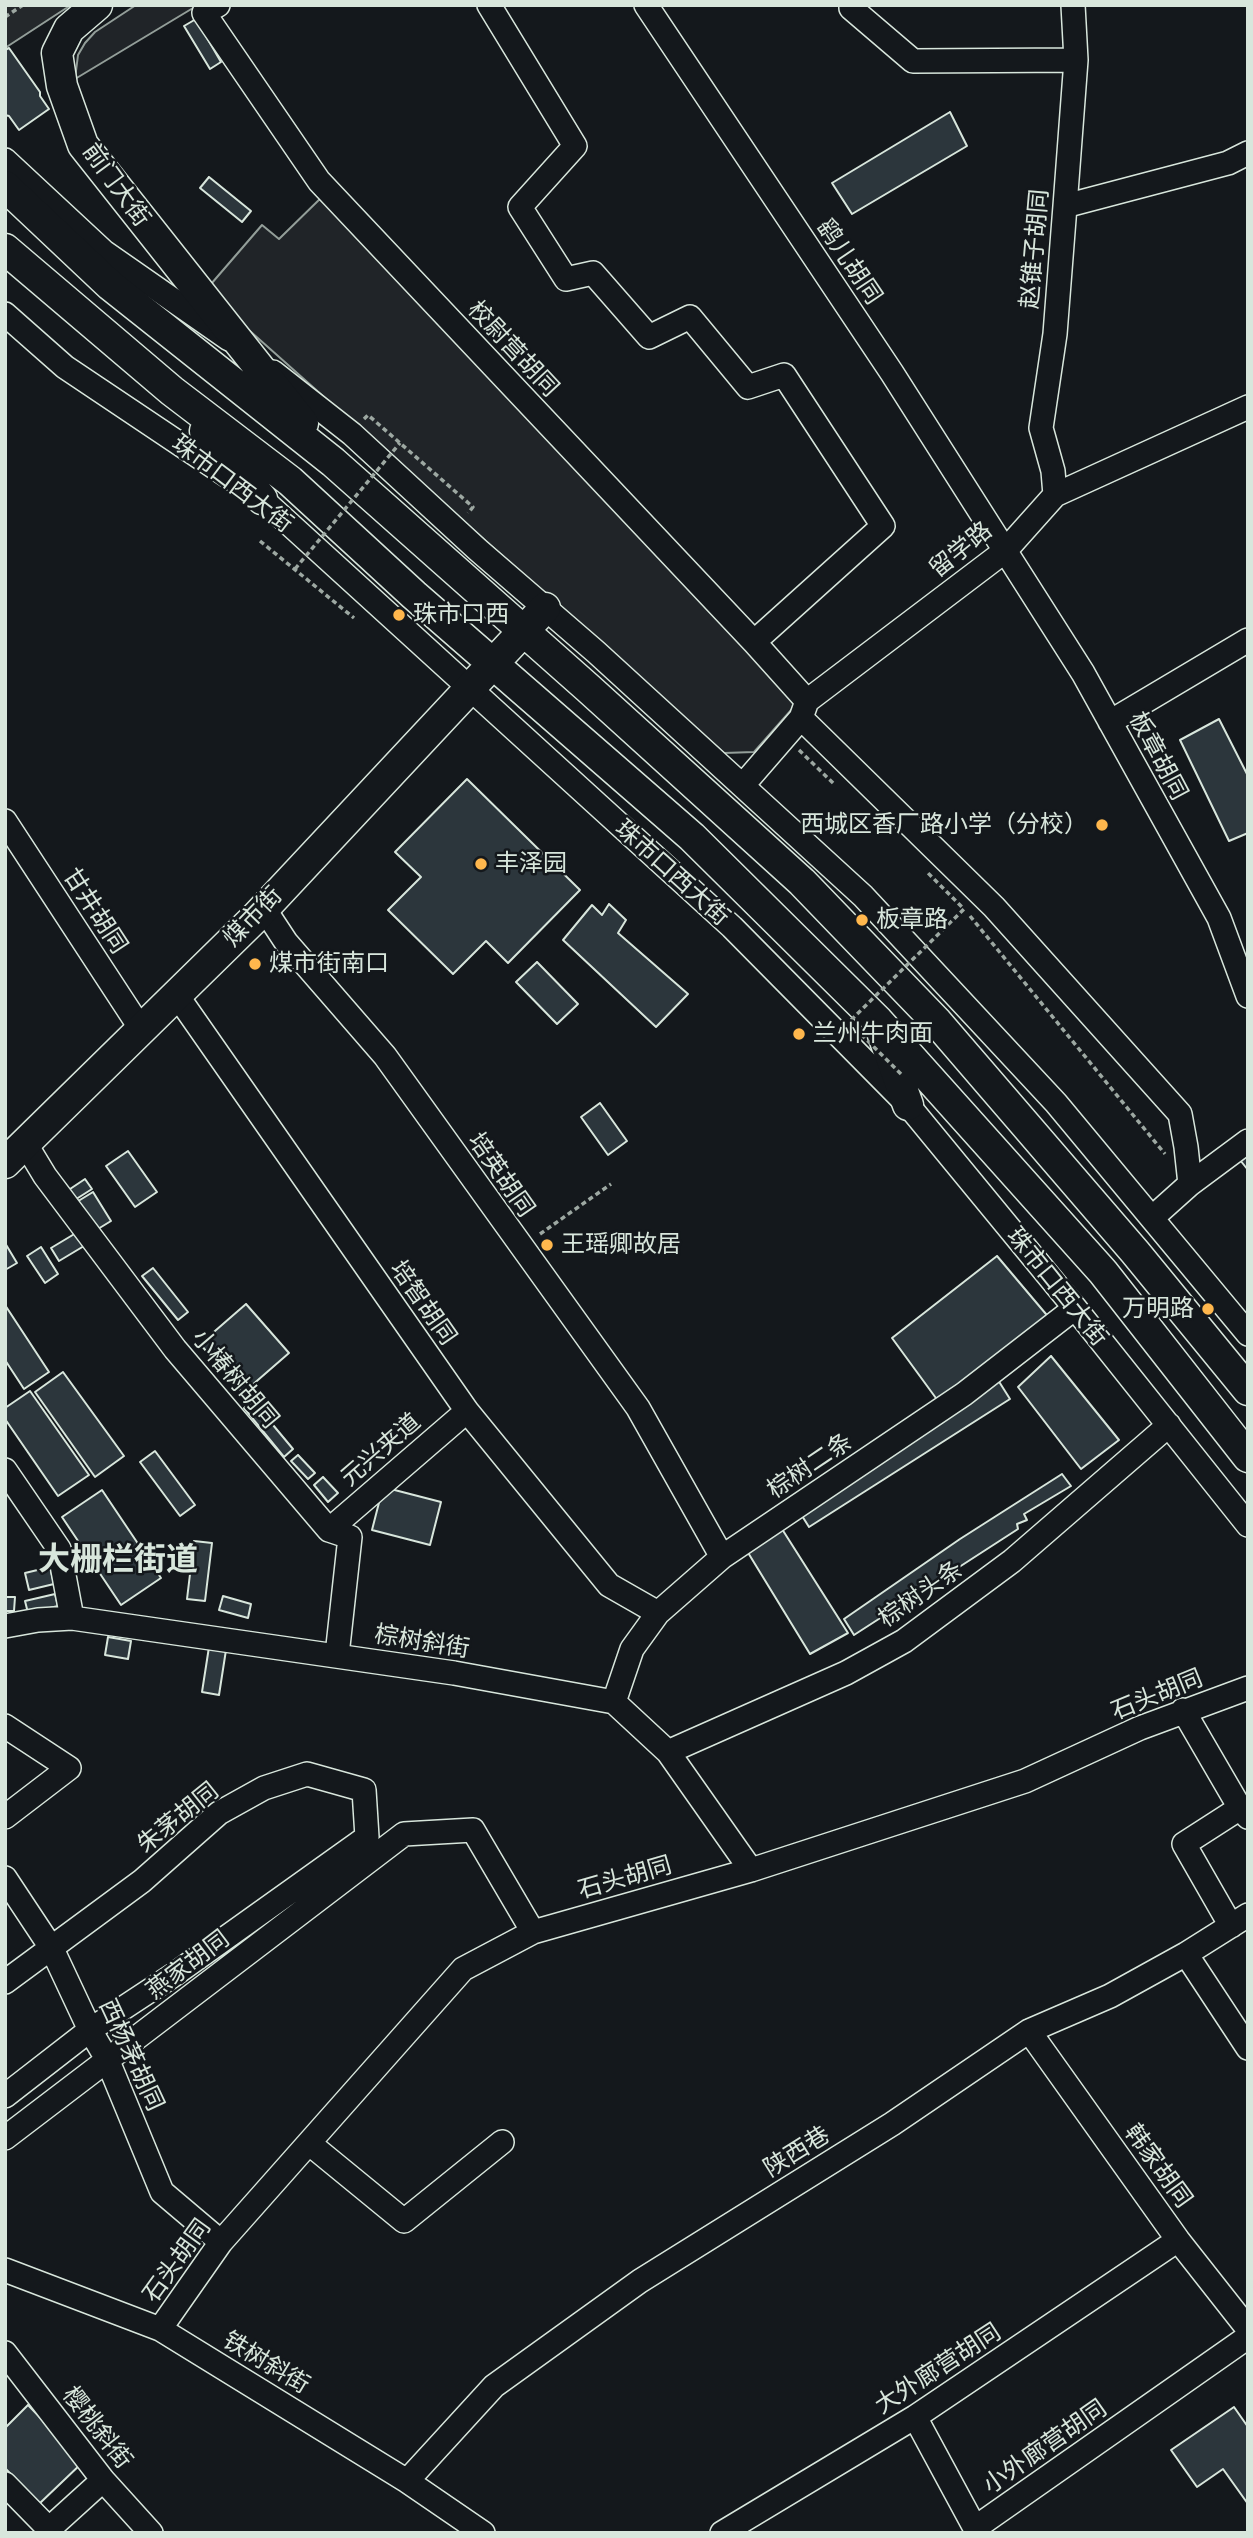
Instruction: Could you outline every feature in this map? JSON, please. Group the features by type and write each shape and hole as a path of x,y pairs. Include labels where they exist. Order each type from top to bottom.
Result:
{"main road":[{"name":"前门大街","path":"97,5 69,29 57,53 62,86 83,145 333,462"},
{"path":"5,186 110,285 333,462 802,882 918,1002 1135,1252 1248,1390"},
{"name":"珠市口西大街","path":"5,249 172,391 290,481 414,595 692,837 878,1021 1103,1272 1248,1458"},
{"path":"110,285 246,351"},
{"path":"172,391 262,499"},
{"name":"煤市街","path":"11,1156 257,916 545,608"},
{"path":"878,1021 908,1105"}],"street":[{"path":"489,5 575,146 520,207 566,279 593,273 649,337 690,317 748,387 784,375 883,526 754,642"},
{"name":"鹞儿胡同","path":"646,5 892,373 1005,551"},
{"path":"854,5 851,8 913,61 1076,61"},
{"name":"赵锥子胡同","path":"1055,495 1053,471 1041,428 1055,334 1076,61 1073,5"},
{"name":"校尉营胡同","path":"211,9 319,181 754,642 804,710 993,907 1180,1114 1190,1184"},
{"path":"1065,206 1228,163 1248,153"},
{"path":"5,160 104,252 246,351 352,434 863,896 1056,1102 1248,1334"},
{"name":"珠市口西大街","path":"5,314 65,367 262,499 732,928 908,1105 1248,1524"},
{"name":"留学路","path":"743,785 804,710 1005,551 1055,495 1248,407"},
{"name":"板章胡同","path":"1005,551 1083,673 1219,918 1248,996"},
{"path":"1110,722 1248,640"},
{"name":"甘井胡同","path":"5,821 142,1029"},
{"name":"培英胡同","path":"263,908 286,942 385,1056 638,1408 722,1558"},
{"name":"培智胡同","path":"176,994 467,1411 608,1585 658,1613"},
{"path":"1153,1218 1190,1184 1248,1141"},
{"name":"小椿树胡同","path":"11,1156 45,1176 174,1349 329,1530 350,1537 337,1655"},
{"name":"棕树二条","path":"614,1702 632,1649 658,1613 722,1558 964,1394 1075,1308"},
{"name":"元兴夹道","path":"329,1530 467,1411"},
{"name":"棕树头条","path":"668,1752 846,1673 904,1641 1012,1561 1170,1425"},
{"path":"5,1470 59,1549 72,1618"},
{"name":"棕树斜街","path":"5,1626 72,1618 454,1673 614,1702"},
{"name":"石头胡同","path":"160,2329 221,2242 463,1969 533,1932 751,1870 1025,1781 1183,1710 1248,1688"},
{"path":"614,1702 668,1752 751,1870"},
{"path":"1183,1710 1244,1812 1184,1844 1239,1920"},
{"path":"5,1726 69,1768 5,1817"},
{"name":"朱茅胡同","path":"5,1982 142,1881 219,1813 264,1788 307,1774 364,1790 367,1837 175,1975 90,2030"},
{"name":"燕家胡同","path":"5,2138 404,1834 473,1830 533,1932"},
{"name":"西杨茅胡同","path":"5,1878 52,1949 90,2030 107,2059 162,2192 221,2242"},
{"name":"陕西巷","path":"407,2481 494,2386 640,2281 892,2124 1029,2031 1110,1996 1186,1954 1239,1920"},
{"path":"1186,1954 1248,2048"},
{"path":"5,2096 90,2030"},
{"name":"韩家胡同","path":"1029,2031 1178,2240 1248,2329"},
{"path":"310,2144 404,2221 502,2142"},
{"name":"大外廊营胡同","path":"722,2533 915,2417 1178,2240"},
{"name":"铁树斜街","path":"5,2270 160,2329 407,2481 483,2533"},
{"name":"小外廊营胡同","path":"915,2417 975,2528 1248,2337"},
{"name":"樱桃斜街","path":"5,2353 103,2480 151,2533"},
{"path":"5,2484 49,2529 103,2480"}],"path":[{"path":"5,17 23,5"},
{"path":"368,415 473,507 466,515"},
{"path":"295,569 400,443"},
{"path":"260,541 354,618"},
{"path":"928,873 964,909 1190,1184"},
{"path":"901,1074 849,1022 964,909"},
{"path":"521,1248 611,1184"}],"shaded area":[{"path":"5,5 71,5 5,48"},
{"path":"136,5 198,5 75,79 78,55 85,43 95,32"},
{"path":"326,193 800,700 754,752 724,753 205,291 262,225 279,239"}],"building":[{"path":"196,19 221,62 210,69 184,26"},
{"path":"9,48 49,109 19,130 9,116 5,115 5,50"},
{"path":"950,112 967,146 852,214 832,183"},
{"path":"209,177 251,211 242,222 200,188"},
{"path":"1219,719 1248,776 1248,833 1229,841 1180,740"},
{"name":"丰泽园","path":"467,779 580,890 508,963 486,941 453,974 388,910 421,877 395,852"},
{"path":"609,904 626,920 618,933 688,994 656,1027 563,940 592,905 602,915"},
{"path":"537,962 578,1004 557,1024 516,982"},
{"path":"600,1103 627,1141 608,1155 581,1117"},
{"path":"128,1151 157,1192 135,1207 106,1166"},
{"path":"1248,1155 1248,1170 1240,1160"},
{"path":"85,1179 92,1189 70,1203 64,1193"},
{"path":"93,1192 111,1221 93,1232 75,1203"},
{"path":"76,1233 84,1246 59,1261 51,1248"},
{"path":"5,1243 17,1263 5,1270"},
{"path":"41,1247 58,1274 45,1283 27,1256"},
{"path":"997,1256 1051,1320 941,1405 892,1338"},
{"path":"153,1268 188,1312 178,1320 142,1276"},
{"path":"246,1304 289,1353 243,1393 200,1344"},
{"path":"5,1305 49,1372 24,1389 5,1360"},
{"path":"1051,1356 1119,1440 1081,1469 1018,1387"},
{"path":"63,1372 124,1456 95,1477 35,1392"},
{"path":"998,1380 1010,1399 809,1527 799,1511"},
{"path":"30,1391 89,1475 58,1496 5,1419 5,1408"},
{"path":"253,1401 293,1449 284,1457 244,1408"},
{"path":"155,1451 195,1505 180,1516 140,1462"},
{"path":"298,1455 315,1473 308,1479 291,1461"},
{"path":"1062,1474 1071,1486 1024,1514 1027,1520 1017,1524 1018,1529 854,1635 844,1619 960,1539"},
{"path":"323,1477 338,1493 328,1502 314,1485"},
{"path":"383,1487 441,1502 430,1545 372,1530"},
{"path":"102,1490 161,1578 121,1605 62,1517"},
{"path":"782,1529 848,1633 810,1654 747,1551"},
{"path":"194,1541 212,1543 205,1601 187,1599"},
{"path":"50,1567 54,1584 29,1590 25,1573"},
{"path":"55,1594 58,1606 28,1613 25,1601"},
{"path":"223,1596 251,1604 248,1618 219,1610"},
{"path":"5,1597 15,1597 14,1611 5,1611"},
{"path":"108,1637 131,1641 128,1659 105,1655"},
{"path":"209,1647 226,1650 219,1695 202,1692"},
{"path":"28,2405 83,2462 39,2504 5,2468 5,2428"},
{"path":"1234,2407 1248,2427 1248,2504 1223,2469 1197,2487 1171,2450"}],"place":[{"name":"珠市口西","path":"399,615"},
{"name":"西城区香厂路小学（分校）","path":"1102,825"},
{"name":"丰泽园","path":"481,864"},
{"name":"板章路","path":"862,920"},
{"name":"煤市街南口","path":"255,964"},
{"name":"兰州牛肉面","path":"799,1034"},
{"name":"王瑶卿故居","path":"547,1245"},
{"name":"万明路","path":"1208,1309"}],"district":[{"name":"大栅栏街道","path":"118,1560"}]}
